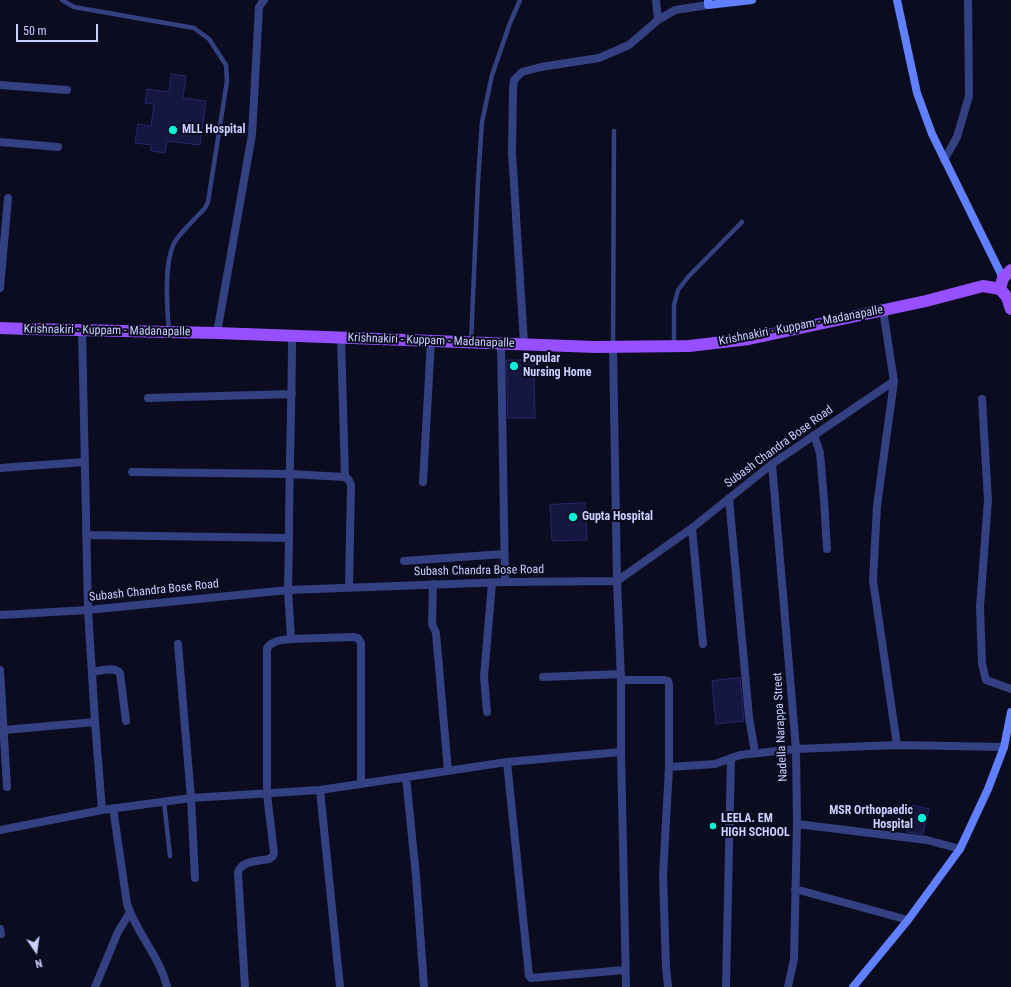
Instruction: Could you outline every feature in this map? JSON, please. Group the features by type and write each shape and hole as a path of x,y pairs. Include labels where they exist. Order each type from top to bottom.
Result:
{"main road":[{"name":"Krishnakiri - Kuppam - Madanapalle","path":"0,328 292,335 613,347 689,346 742,340 926,301 1004,279"},
{"path":"1004,279 1011,309"}],"street":[{"path":"656,0 658,20"},
{"path":"524,344 512,152 514,80 522,72 599,58 629,45 658,20 675,10 708,3 752,0"},
{"path":"897,0 917,93 932,134 1004,279"},
{"path":"944,160 957,137 969,96 968,0"},
{"path":"217,333 252,135 260,2"},
{"path":"0,84 67,90"},
{"path":"0,142 58,147"},
{"path":"0,288 8,198"},
{"path":"883,310 894,381 877,506 873,580 897,745"},
{"path":"82,330 88,610 94,722 102,810"},
{"path":"291,639 288,590 292,335"},
{"path":"341,337 345,477"},
{"path":"423,482 431,341"},
{"path":"501,343 505,582"},
{"path":"613,347 617,581 621,677 621,752 626,987"},
{"name":"Subash Chandra Bose Road","path":"0,616 88,610 288,590 505,582 617,581 692,528 772,464 894,381"},
{"path":"148,398 292,394"},
{"path":"982,399 988,500 980,607 982,664 986,680 1011,688"},
{"path":"814,435 820,452 827,549"},
{"path":"0,468 84,462"},
{"name":"Nadella Narappa Street","path":"772,464 796,749 797,824 794,959 788,987"},
{"path":"132,472 289,474 345,477 350,480 351,485 350,587"},
{"path":"729,498 749,717 755,753"},
{"path":"692,528 703,644"},
{"path":"86,535 289,538"},
{"path":"404,561 504,554"},
{"path":"487,712 484,678 492,583"},
{"path":"433,584 432,624 436,633 448,771"},
{"path":"245,987 238,872 242,864 269,859 274,853 267,794 268,648 270,644 291,639 358,638 361,643 361,784"},
{"path":"178,644 191,798 195,878"},
{"path":"92,672 114,669 120,673 126,721"},
{"path":"0,670 1,703 8,787"},
{"path":"543,677 621,677 668,681 669,767 663,876 668,987"},
{"path":"853,987 908,920 960,849 988,788 1004,747 1011,712"},
{"path":"4,730 94,722"},
{"path":"669,767 715,764 740,755 796,749 897,745 1004,747"},
{"path":"0,830 102,810 191,798 320,790 507,762 621,752"},
{"path":"726,987 731,758"},
{"path":"507,762 529,976 531,978 625,970"},
{"path":"406,777 416,876 424,987"},
{"path":"320,790 340,987"},
{"path":"114,808 127,904 148,947 162,969 167,987"},
{"path":"797,824 927,840 960,849"},
{"path":"795,889 908,920"},
{"path":"95,987 118,932 130,912"}],"lane":[{"path":"62,0 74,7 194,28 209,39 226,65 227,81 208,202 205,208 176,241 171,250 166,303 169,332"},
{"path":"471,342 482,122 492,75 510,23 520,0"},
{"path":"613,347 614,131"},
{"path":"674,346 674,305 678,290 688,277 742,222"},
{"path":"164,802 170,856"}],"building":[{"path":"171,74 186,76 183,98 206,101 200,145 167,141 165,153 151,151 151,145 135,143 138,124 151,126 154,104 145,103 147,89 169,92"},
{"path":"507,360 534,360 535,418 508,418"},
{"path":"585,503 587,540 552,541 550,505"},
{"path":"740,678 744,721 716,724 712,681"},
{"path":"913,805 929,809 923,834 907,832"}],"place":[{"name":"MLL Hospital","path":"173,130"},
{"name":"Popular Nursing Home","path":"514,366"},
{"name":"Gupta Hospital","path":"573,517"},
{"name":"MSR Orthopaedic Hospital","path":"922,818"},
{"name":"LEELA. EM HIGH SCHOOL","path":"713,826"}]}
